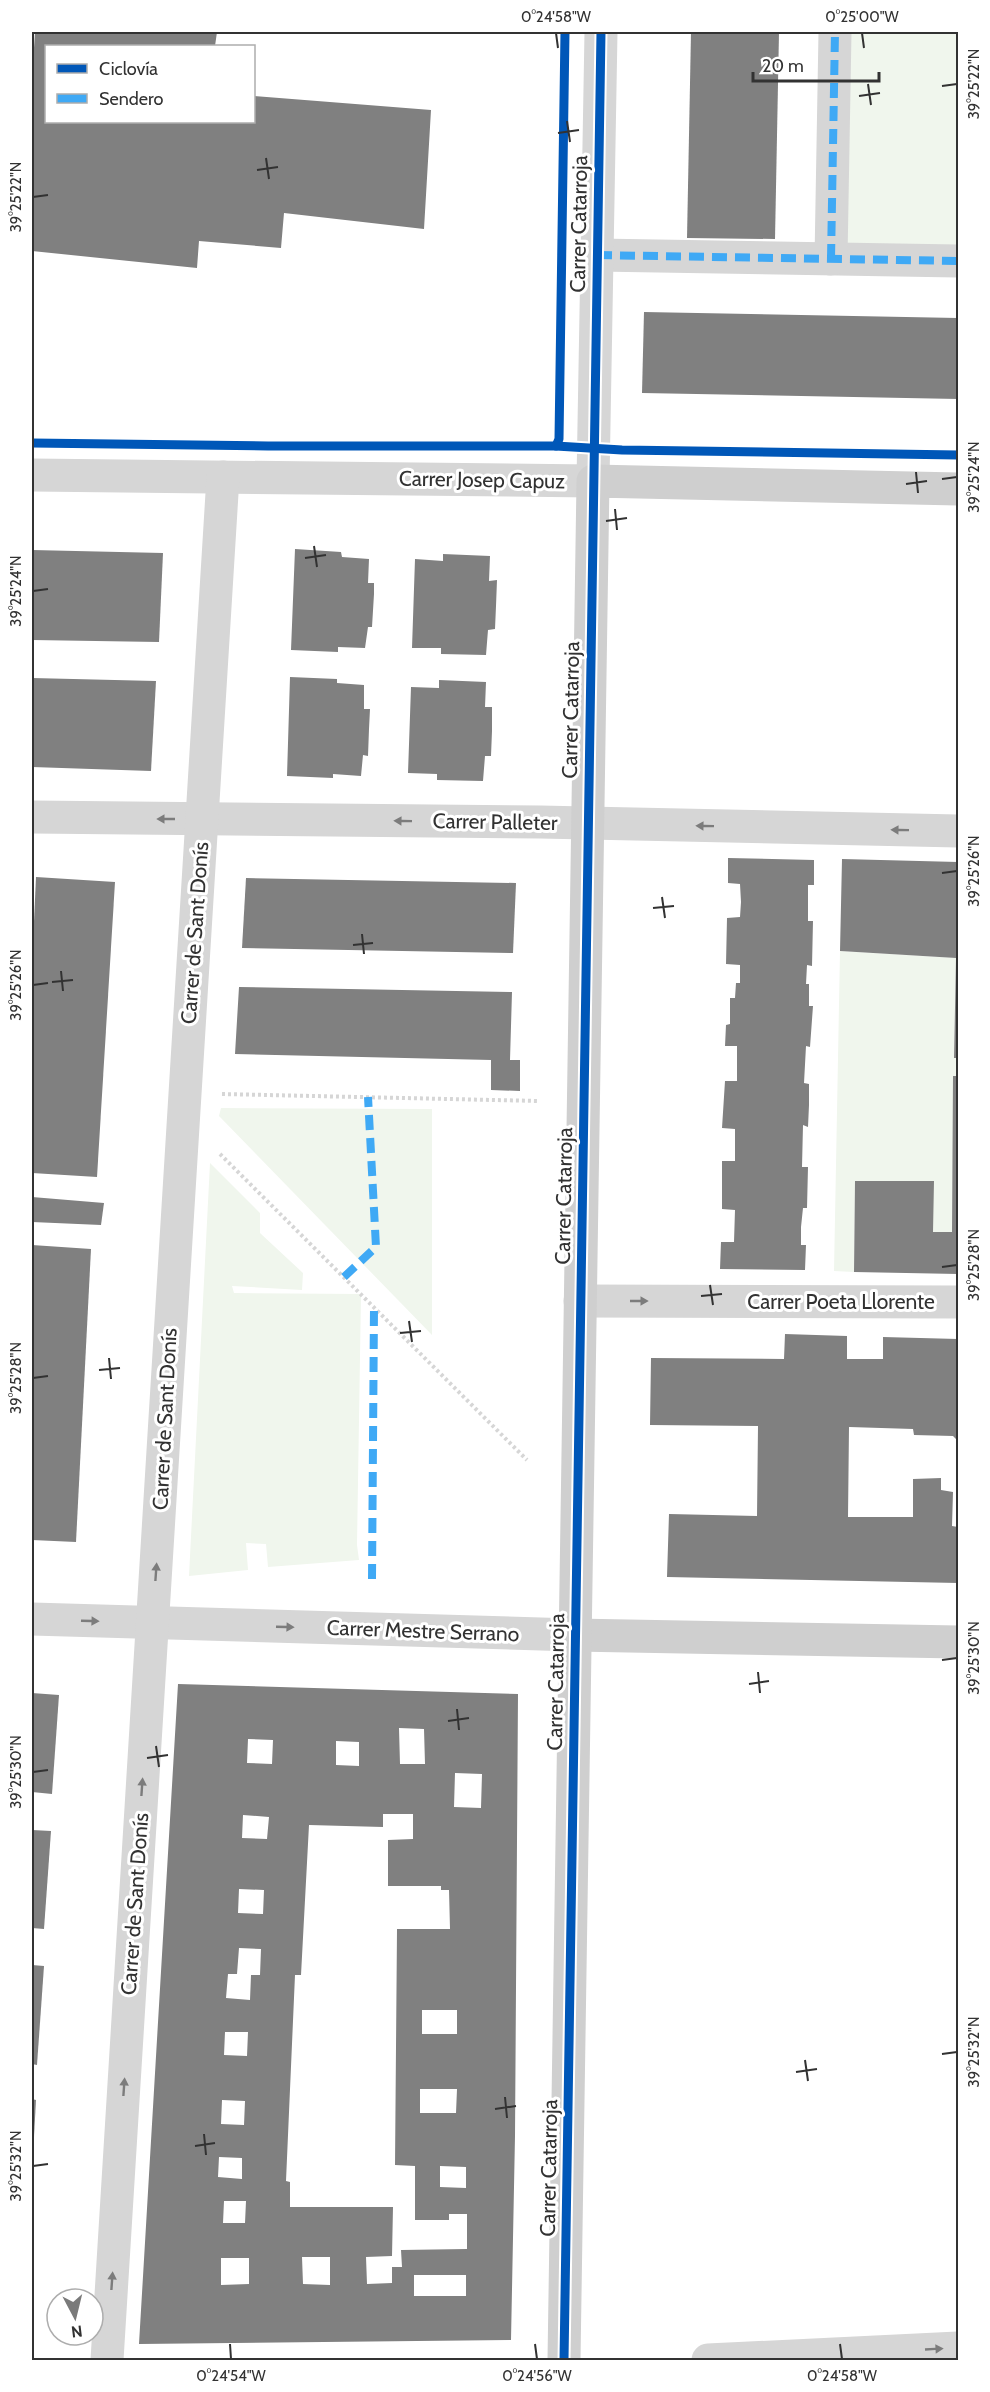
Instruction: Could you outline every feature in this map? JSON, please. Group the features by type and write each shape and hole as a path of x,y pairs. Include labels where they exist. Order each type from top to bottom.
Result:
{"street":[{"name":"Carrer Catarroja","path":"564,2361 600,32"},
{"path":"831,259 835,32"},
{"path":"597,255 958,261"},
{"name":"Carrer Josep Capuz","path":"35,473 958,489"},
{"name":"Carrer de Sant Donís","path":"107,2361 223,477"},
{"name":"Carrer Palleter","path":"32,817 958,831"},
{"name":"Carrer Poeta Llorente","path":"580,1301 958,1302"},
{"name":"Carrer Mestre Serrano","path":"32,1619 574,1635 958,1643"},
{"path":"708,2361 958,2348"}],"path":[{"path":"220,1094 539,1101"},
{"path":"215,1149 527,1460"}],"shaded area":[{"path":"844,32 958,32 958,253 840,251"},
{"path":"840,951 956,958 954,1058 958,1058 958,1076 954,1076 952,1232 933,1232 933,1181 855,1181 854,1272 834,1271"},
{"path":"221,1108 432,1109 432,1335 219,1116"},
{"path":"210,1163 260,1213 260,1233 303,1273 302,1290 232,1286 234,1293 361,1294 357,1545 359,1560 268,1567 266,1544 246,1543 248,1570 189,1576"}],"building":[{"path":"35,32 217,32 215,45 45,45 45,123 255,123 255,96 431,110 424,229 284,213 281,248 199,241 197,268 32,251 32,79"},
{"path":"691,32 779,32 775,239 687,238"},
{"path":"644,312 958,318 958,399 642,393"},
{"path":"295,549 341,552 342,557 369,559 368,583 374,583 374,594 372,627 368,627 365,648 338,647 338,652 291,650"},
{"path":"32,550 163,553 159,642 32,640"},
{"path":"443,554 490,556 489,581 497,580 496,606 495,629 488,630 486,655 441,654 441,648 412,648 415,559 443,561"},
{"path":"290,677 337,679 337,683 364,685 364,709 370,709 368,756 363,755 361,776 333,774 333,778 287,776"},
{"path":"32,678 156,681 151,771 32,767"},
{"path":"439,680 486,682 485,707 492,707 492,731 491,756 485,756 483,781 437,780 437,774 408,773 411,687 439,688"},
{"path":"728,858 814,860 814,885 808,885 808,921 813,921 812,966 807,965 806,984 809,984 809,1006 813,1006 810,1047 806,1046 804,1083 809,1084 808,1127 803,1125 802,1167 808,1167 807,1208 803,1208 801,1227 801,1245 806,1245 805,1270 720,1269 721,1242 734,1242 735,1210 722,1209 722,1161 735,1161 735,1129 722,1128 725,1081 737,1081 737,1046 725,1046 726,1025 730,1024 730,998 735,998 736,983 740,983 740,965 726,964 727,918 740,917 741,902 740,884 728,883"},
{"path":"842,859 958,862 958,1058 954,1058 956,958 840,951"},
{"path":"36,877 115,882 97,1177 32,1173 32,966"},
{"path":"246,878 516,883 513,953 242,948"},
{"path":"239,987 512,992 510,1060 520,1060 520,1091 491,1090 491,1060 235,1054"},
{"path":"953,1076 958,1076 958,1274 854,1272 855,1181 934,1181 933,1232 952,1232"},
{"path":"32,1197 104,1203 101,1225 32,1222"},
{"path":"32,1245 91,1249 76,1542 32,1540"},
{"path":"785,1334 847,1336 847,1359 883,1359 883,1337 958,1339 958,1441 953,1436 914,1435 913,1429 849,1427 848,1517 913,1517 913,1479 941,1478 941,1490 953,1492 952,1526 958,1527 958,1583 667,1577 669,1514 757,1516 758,1426 650,1425 651,1358 784,1359"},
{"path":"178,1684 518,1694 511,2340 139,2344","holes":["399,1728 424,1729 425,1764 400,1764","248,1739 273,1740 272,1764 247,1763","336,1741 359,1742 359,1766 336,1765","455,1773 482,1774 481,1808 454,1807","383,1814 413,1814 413,1839 388,1840 388,1886 441,1886 441,1890 449,1890 450,1929 397,1929 395,2165 415,2166 415,2220 449,2220 449,2214 467,2214 467,2249 401,2250 402,2267 392,2267 392,2283 367,2284 366,2257 392,2256 393,2207 290,2207 290,2182 286,2181 295,1975 301,1975 309,1825 383,1827","243,1815 269,1817 267,1839 242,1838","239,1889 264,1890 263,1914 238,1913","239,1948 261,1949 260,1975 251,1975 250,2000 226,1998 228,1974 237,1974","422,2010 457,2010 457,2034 422,2034","225,2032 248,2032 247,2056 224,2055","420,2089 457,2089 456,2113 420,2113","222,2100 245,2101 244,2125 221,2124","219,2157 242,2158 242,2179 218,2177","440,2166 466,2167 466,2188 440,2187","224,2201 246,2201 245,2223 223,2223","302,2257 330,2257 330,2285 303,2284","221,2258 249,2258 249,2284 221,2285","414,2275 466,2275 466,2296 414,2296"]},
{"path":"32,1693 59,1695 52,1794 32,1792"},
{"path":"32,1830 51,1831 44,1929 32,1928"},
{"path":"32,1965 44,1966 37,2065 32,2064"},
{"path":"32,2099 36,2100 33,2155 32,2155"}],"marked path":[{"path":"831,259 835,32"},
{"path":"597,255 958,261"},
{"path":"344,1277 376,1247 368,1097"},
{"path":"372,1579 374,1307"}],"cycle path":[{"path":"556,446 559,439 565,32"},
{"path":"564,2360 601,32"},
{"path":"32,443 556,446 622,450 958,455"}]}
